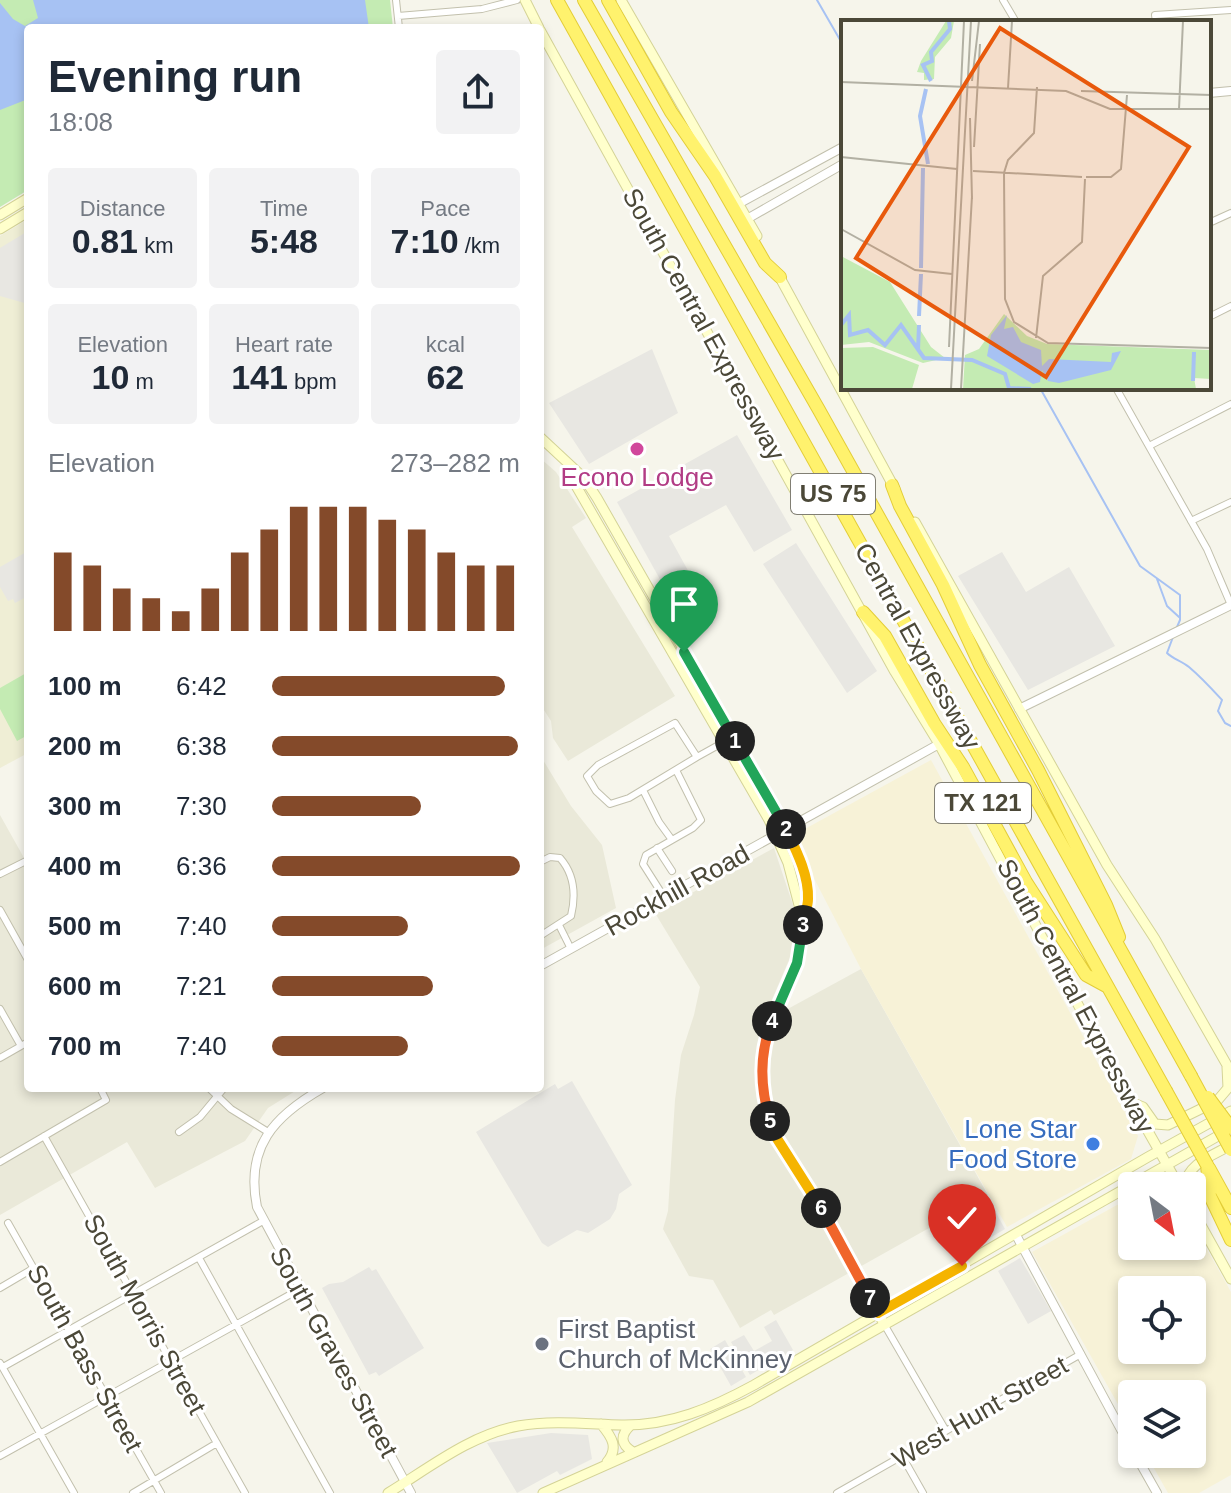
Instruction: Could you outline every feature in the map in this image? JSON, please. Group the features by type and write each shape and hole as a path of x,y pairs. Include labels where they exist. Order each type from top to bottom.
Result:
{"highway":[{"name":"Central Expressway","path":"557,0 1207,1165 1215,1192 1231,1208"},
{"name":"Central Expressway","path":"584,0 827,424 1231,1148"},
{"path":"608,0 671,112 715,176 765,263 780,277"},
{"path":"892,485 980,665 1038,770 1106,905 1134,977"},
{"name":"TX 121","path":"863,612 885,636 934,723 963,767 1026,882 1086,975 1108,987"},
{"path":"1191,1076 1231,1128"},
{"path":"1215,1192 1231,1240"}],"main road":[{"name":"South Central Expressway","path":"525,0 537,24"},
{"path":"621,0 780,277 892,485 1107,865 1155,939 1229,1068 1225,1094 1168,1125 1155,1124 1143,1107 1131,1102"},
{"name":"South Central Expressway","path":"544,36 939,744 1171,1172"},
{"path":"0,215 24,200"},
{"path":"0,229 24,214"},
{"path":"544,441 584,478 597,498 786,829 806,881 809,903 804,912 797,963 766,1037 761,1076 765,1103 776,1137 819,1205 884,1324"},
{"path":"569,466 575,484 777,835 799,905 804,912"},
{"path":"388,1493 464,1446 507,1429 545,1424 631,1425 688,1416 754,1385 1231,1111"},
{"path":"543,1493 760,1395 1231,1128"},
{"path":"1190,1172 1195,1166 1231,1148"},
{"path":"1206,1234 1231,1279"},
{"path":"754,1385 760,1395"},
{"path":"601,1424 614,1444 613,1455 605,1465"},
{"path":"631,1425 624,1432 622,1440 633,1452"}],"street":[{"path":"396,0 399,24"},
{"path":"398,16 482,9 517,0"},
{"path":"1003,0 1015,20"},
{"path":"1156,19 1231,10"},
{"path":"1211,93 1231,91"},
{"path":"738,204 841,148"},
{"path":"747,219 841,165"},
{"path":"803,169 811,183"},
{"path":"1211,222 1231,213"},
{"path":"1211,316 1231,306"},
{"path":"1019,709 1231,605 1212,560 1117,390"},
{"path":"1149,446 1231,404"},
{"path":"1191,521 1231,502"},
{"path":"697,757 675,723 598,765 587,776 596,791 610,804 643,790 724,742"},
{"name":"Rockhill Road","path":"544,964 939,744"},
{"path":"664,897 643,864 646,855 693,828 701,820 676,770"},
{"path":"643,790 672,840"},
{"path":"657,848 672,871"},
{"path":"544,860 560,858 570,868 573,906 571,916 544,934"},
{"path":"0,874 24,862"},
{"path":"0,910 24,953"},
{"path":"559,925 571,949"},
{"path":"0,1009 24,1044 0,1058"},
{"path":"0,1162 106,1100 102,1092"},
{"path":"213,1092 268,1132 285,1112 317,1092"},
{"path":"179,1132 200,1117 220,1092"},
{"name":"South Graves Street","path":"268,1132 255,1168 254,1191 263,1221 411,1493"},
{"name":"South Morris Street","path":"44,1136 245,1493"},
{"path":"74,1493 1,1365 70,1331 263,1221"},
{"name":"South Bass Street","path":"8,1223 161,1493"},
{"path":"1016,1235 1118,1424"},
{"path":"199,1258 330,1493"},
{"path":"0,1288 34,1268"},
{"path":"0,1456 300,1289"},
{"path":"884,1324 946,1431"},
{"name":"West Hunt Street","path":"837,1493 1081,1354"},
{"path":"133,1493 217,1443"},
{"path":"902,1456 923,1493"},
{"path":"1142,1468 1157,1493"}],"shaded area":[{"path":"24,221 24,755 0,768 0,236"},
{"path":"24,233 24,303 0,296 0,248"},
{"path":"652,349 678,413 589,464 549,403"},
{"path":"737,435 792,530 754,552 726,505 669,536 702,596 677,610 617,502"},
{"path":"544,462 556,472 586,518 572,527 675,696 568,761 553,738 551,721 544,710"},
{"path":"796,543 877,671 847,693 763,564"},
{"path":"1002,552 1026,592 1069,567 1115,646 1028,690 958,576"},
{"path":"24,553 24,598 15,603 13,599 8,601 0,587 0,567"},
{"path":"931,760 1138,1136 1131,1159 1007,1227 861,969 792,836"},
{"path":"544,762 571,806 602,845 616,908 544,948"},
{"path":"0,815 24,858 24,1092 294,1092 268,1108 245,1141 155,1188 127,1142 0,1215"},
{"path":"774,848 793,905 795,946 762,1023 861,969 988,1195 774,1315 771,1310 740,1328 713,1280 689,1276 663,1229 668,1211 681,1055 700,987 655,913"},
{"path":"572,1081 632,1185 619,1194 610,1219 588,1233 577,1230 548,1247 542,1243 476,1132 555,1084 558,1089"},
{"path":"990,1202 1005,1229 961,1255 945,1227 960,1219 969,1234 990,1222 981,1206"},
{"path":"1118,1205 1118,1260 1206,1260 1206,1248 1231,1292 1231,1475 1199,1493 1168,1493 1154,1468 1206,1468 1206,1380 1118,1380 1118,1404 1032,1252"},
{"path":"1020,1258 1051,1311 1028,1324 998,1271"},
{"path":"369,1267 372,1271 376,1269 424,1348 379,1376 376,1372 369,1375 322,1288 343,1282"},
{"path":"776,1320 793,1350 750,1375 731,1342 744,1335 754,1351 772,1341 764,1327"},
{"path":"725,1340 746,1377 731,1386 710,1349"},
{"path":"551,1433 588,1435 592,1459 560,1475 557,1471 517,1493 487,1443"}],"green space":[{"path":"0,0 390,0 393,24 24,24 24,192 0,207"},
{"path":"24,674 24,737 17,741 0,709 0,688"}],"water":[{"path":"33,0 365,0 368,24 28,24 38,18"},
{"path":"0,3 13,19 24,25 24,101 0,110"}],"waterway":[{"path":"817,0 841,42"},
{"path":"1041,390 1140,566 1180,595 1177,627"},
{"path":"1157,579 1167,606 1179,617"},
{"path":"1173,637 1167,653 1189,667 1222,700 1218,711 1225,723 1231,726"}],"place":[{"name":"Econo Lodge","path":"637,449"},
{"name":"Lone Star Food Store","path":"1093,1144"},
{"name":"First Baptist Church of McKinney","path":"542,1344"}],"route":[{"path":"684,652 786,829 806,881 809,903 804,912 797,963 766,1037 763,1055 761,1076 765,1103 775,1135 819,1205 878,1313 962,1266"}]}
